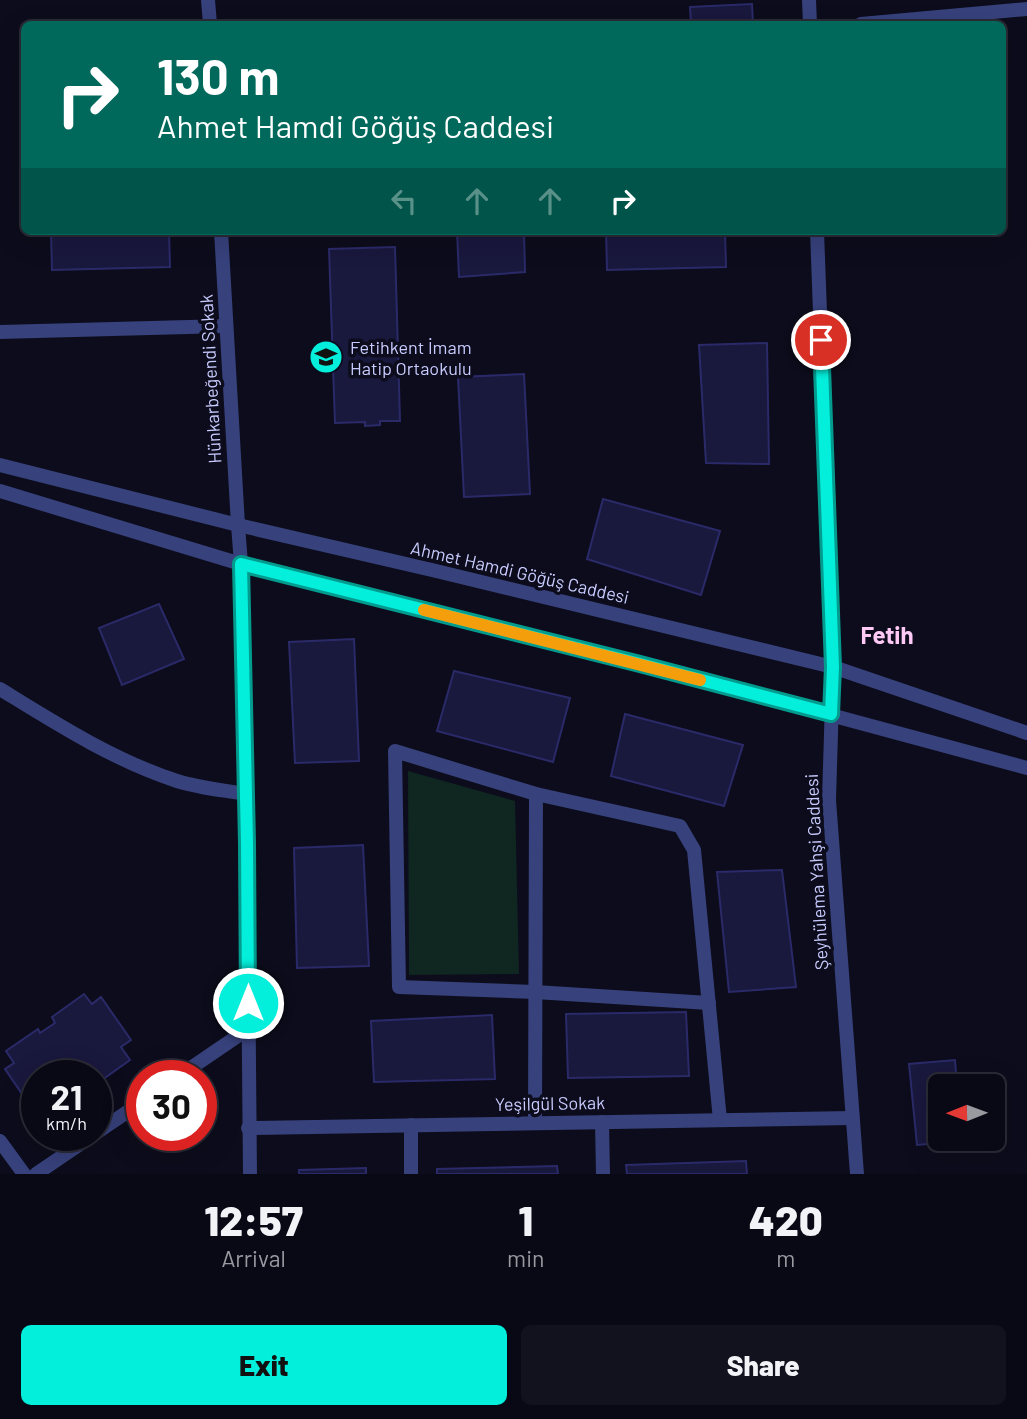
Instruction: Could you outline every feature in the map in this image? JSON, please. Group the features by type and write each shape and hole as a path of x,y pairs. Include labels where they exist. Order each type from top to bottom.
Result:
{"street":[{"path":"208,0 209,21"},
{"path":"809,0 810,21"},
{"path":"894,21 1027,9"},
{"name":"Hünkarbeğendi Sokak","path":"221,235 241,564 250,1174"},
{"name":"Şeyhülema Yahşi Caddesi","path":"817,235 833,667 829,800 857,1174"},
{"path":"0,332 226,326"},
{"name":"Ahmet Hamdi Göğüş Caddesi","path":"0,465 238,525 833,667 1027,733"},
{"path":"0,491 241,564 640,664 1027,768"},
{"path":"0,689 71,733 123,759 179,781 246,794"},
{"path":"709,1003 536,992 399,988 395,751 536,794 680,827 694,850 709,1003 720,1120"},
{"path":"535,1123 536,794"},
{"path":"202,1060 248,1029"},
{"name":"Yeşilgül Sokak","path":"248,1128 852,1118"},
{"path":"602,1122 603,1174"},
{"path":"411,1125 411,1174"},
{"path":"0,1141 24,1174"},
{"path":"36,1174 70,1151"}],"green space":[{"path":"408,771 515,801 519,974 409,975"}],"building":[{"path":"752,4 753,21 691,21 690,7"},
{"path":"51,235 169,235 170,267 52,270"},
{"path":"457,235 524,235 525,272 459,277"},
{"path":"606,235 725,235 726,267 607,270"},
{"path":"395,247 400,421 380,421 380,425 365,426 365,422 335,423 329,249"},
{"path":"767,343 769,464 706,463 699,345"},
{"path":"524,374 530,494 464,497 458,377"},
{"path":"603,499 720,531 701,595 587,559"},
{"path":"159,604 184,659 122,685 99,628"},
{"path":"354,639 359,761 295,763 289,642"},
{"path":"454,671 570,698 553,762 437,731"},
{"path":"625,714 743,745 724,806 611,776"},
{"path":"363,845 369,966 297,968 294,848"},
{"path":"782,870 796,987 729,992 717,872"},
{"path":"84,994 92,1004 101,997 131,1040 121,1047 130,1060 126,1060 126,1063 112,1073 112,1060 21,1060 21,1092 5,1069 14,1063 6,1051 38,1029 40,1033 55,1023 52,1017"},
{"path":"686,1012 689,1076 568,1078 566,1014"},
{"path":"492,1015 495,1079 374,1082 371,1021"},
{"path":"955,1060 956,1074 928,1074 928,1144 917,1145 909,1064"},
{"path":"746,1161 747,1174 627,1174 626,1165"},
{"path":"557,1166 558,1174 437,1174 437,1169"},
{"path":"366,1168 366,1174 299,1174 299,1170"}],"slow traffic":[{"path":"424,610 700,680"}],"place":[{"name":"Fetihkent İmam Hatip Ortaokulu","path":"326,357"}],"district":[{"name":"Fetih","path":"887,634"}],"route":[{"path":"248,1003 241,564 831,714 833,667 821,340"}]}
